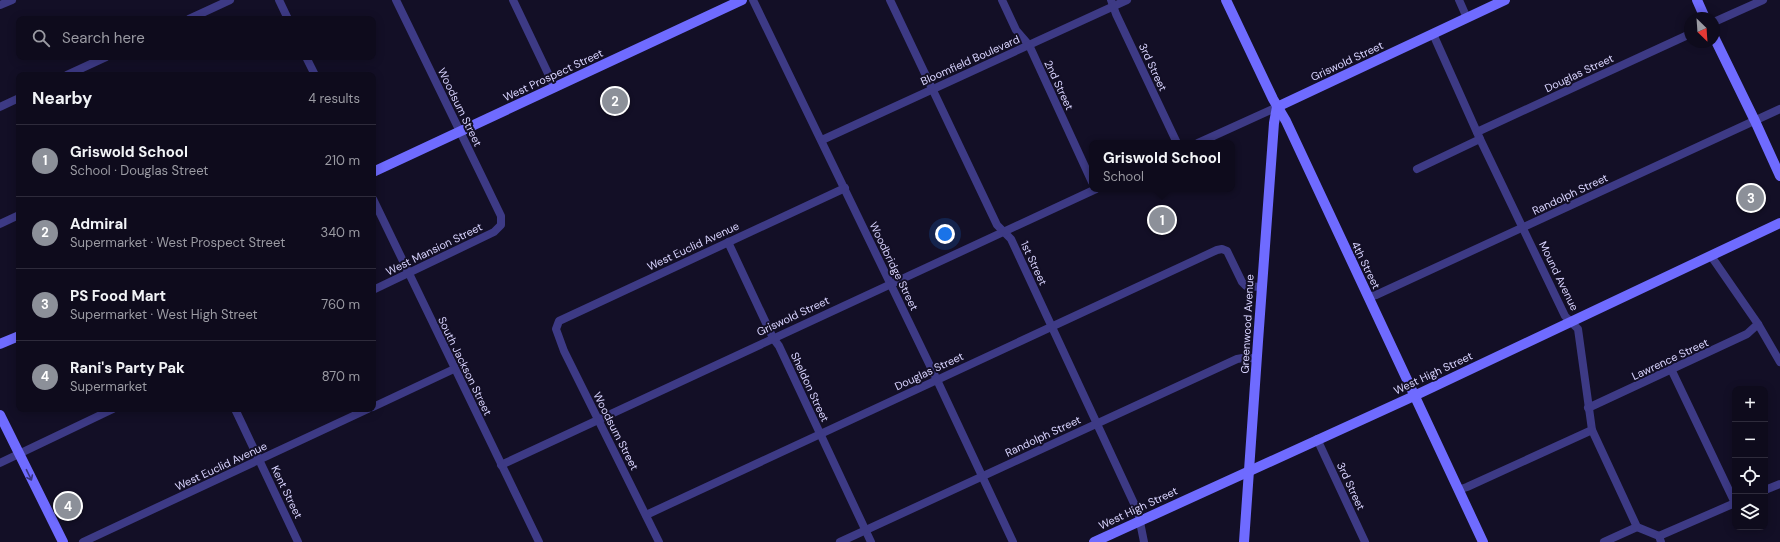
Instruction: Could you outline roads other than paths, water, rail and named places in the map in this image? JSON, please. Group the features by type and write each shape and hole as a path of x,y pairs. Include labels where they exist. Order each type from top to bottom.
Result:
{"street":[{"path":"0,5 12,0"},
{"path":"195,16 230,0"},
{"path":"279,0 287,16"},
{"name":"Woodsum Street","path":"396,0 487,187 500,216 501,224"},
{"path":"513,0 555,88"},
{"name":"West Prospect Street","path":"376,171 742,0"},
{"name":"Woodbridge Street","path":"753,0 822,140 983,476 1013,542"},
{"name":"1st Street","path":"890,0 997,225 1011,239 1138,512 1144,542"},
{"name":"2nd Street","path":"1002,0 1016,30 1028,45 1089,176"},
{"name":"Bloomfield Boulevard","path":"822,140 1028,45 1112,3 1127,0"},
{"name":"4th Street","path":"1226,0 1277,107 1286,121 1483,542"},
{"path":"1459,0 1467,18"},
{"name":"Griswold Street","path":"1205,140 1505,0"},
{"path":"1697,0 1702,12"},
{"path":"1720,19 1763,0"},
{"name":"3rd Street","path":"1112,3 1176,140"},
{"name":"Mound Avenue","path":"1433,34 1478,135 1565,316 1578,329 1592,430 1601,453 1637,527"},
{"name":"Douglas Street","path":"1417,169 1478,135 1684,37"},
{"path":"1719,48 1780,176"},
{"path":"75,72 100,60"},
{"path":"308,60 314,72"},
{"path":"0,107 16,99"},
{"name":"Greenwood Avenue","path":"1244,542 1261,287 1274,123 1277,107"},
{"name":"Randolph Street","path":"1368,297 1376,295 1523,228 1780,109"},
{"name":"West Euclid Avenue","path":"556,329 559,321 845,188"},
{"name":"Griswold Street","path":"501,465 1089,192"},
{"name":"South Jackson Street","path":"376,205 539,542"},
{"path":"0,224 16,217"},
{"name":"West High Street","path":"1094,542 1571,323 1780,223"},
{"name":"West Mansion Street","path":"376,289 494,232 501,224"},
{"name":"Sheldon Street","path":"728,242 773,338 779,346 871,542"},
{"name":"Douglas Street","path":"646,516 820,434 1222,249 1227,251 1242,282 1246,286 1261,287"},
{"path":"1711,256 1758,324 1780,362"},
{"name":"Lawrence Street","path":"1588,408 1747,334 1758,324"},
{"name":"Woodsum Street","path":"556,329 592,410 599,420 659,542"},
{"path":"0,344 16,337"},
{"name":"Randolph Street","path":"840,542 1237,359 1248,357 1257,360"},
{"path":"376,406 454,369"},
{"path":"1672,370 1732,497"},
{"path":"0,463 107,412"},
{"name":"Kent Street","path":"236,412 298,542"},
{"name":"West Euclid Avenue","path":"83,542 362,412"},
{"path":"0,415 63,542"},
{"path":"1458,490 1592,430"},
{"name":"3rd Street","path":"1317,440 1365,542"},
{"path":"1768,489 1780,484"},
{"path":"1604,542 1637,527 1660,539 1732,504"}],"place":[{"name":"Admiral","path":"615,101"},
{"name":"PS Food Mart","path":"1751,198"},
{"name":"Griswold School","path":"1162,220"},
{"name":"Rani's Party Pak","path":"68,506"}]}
